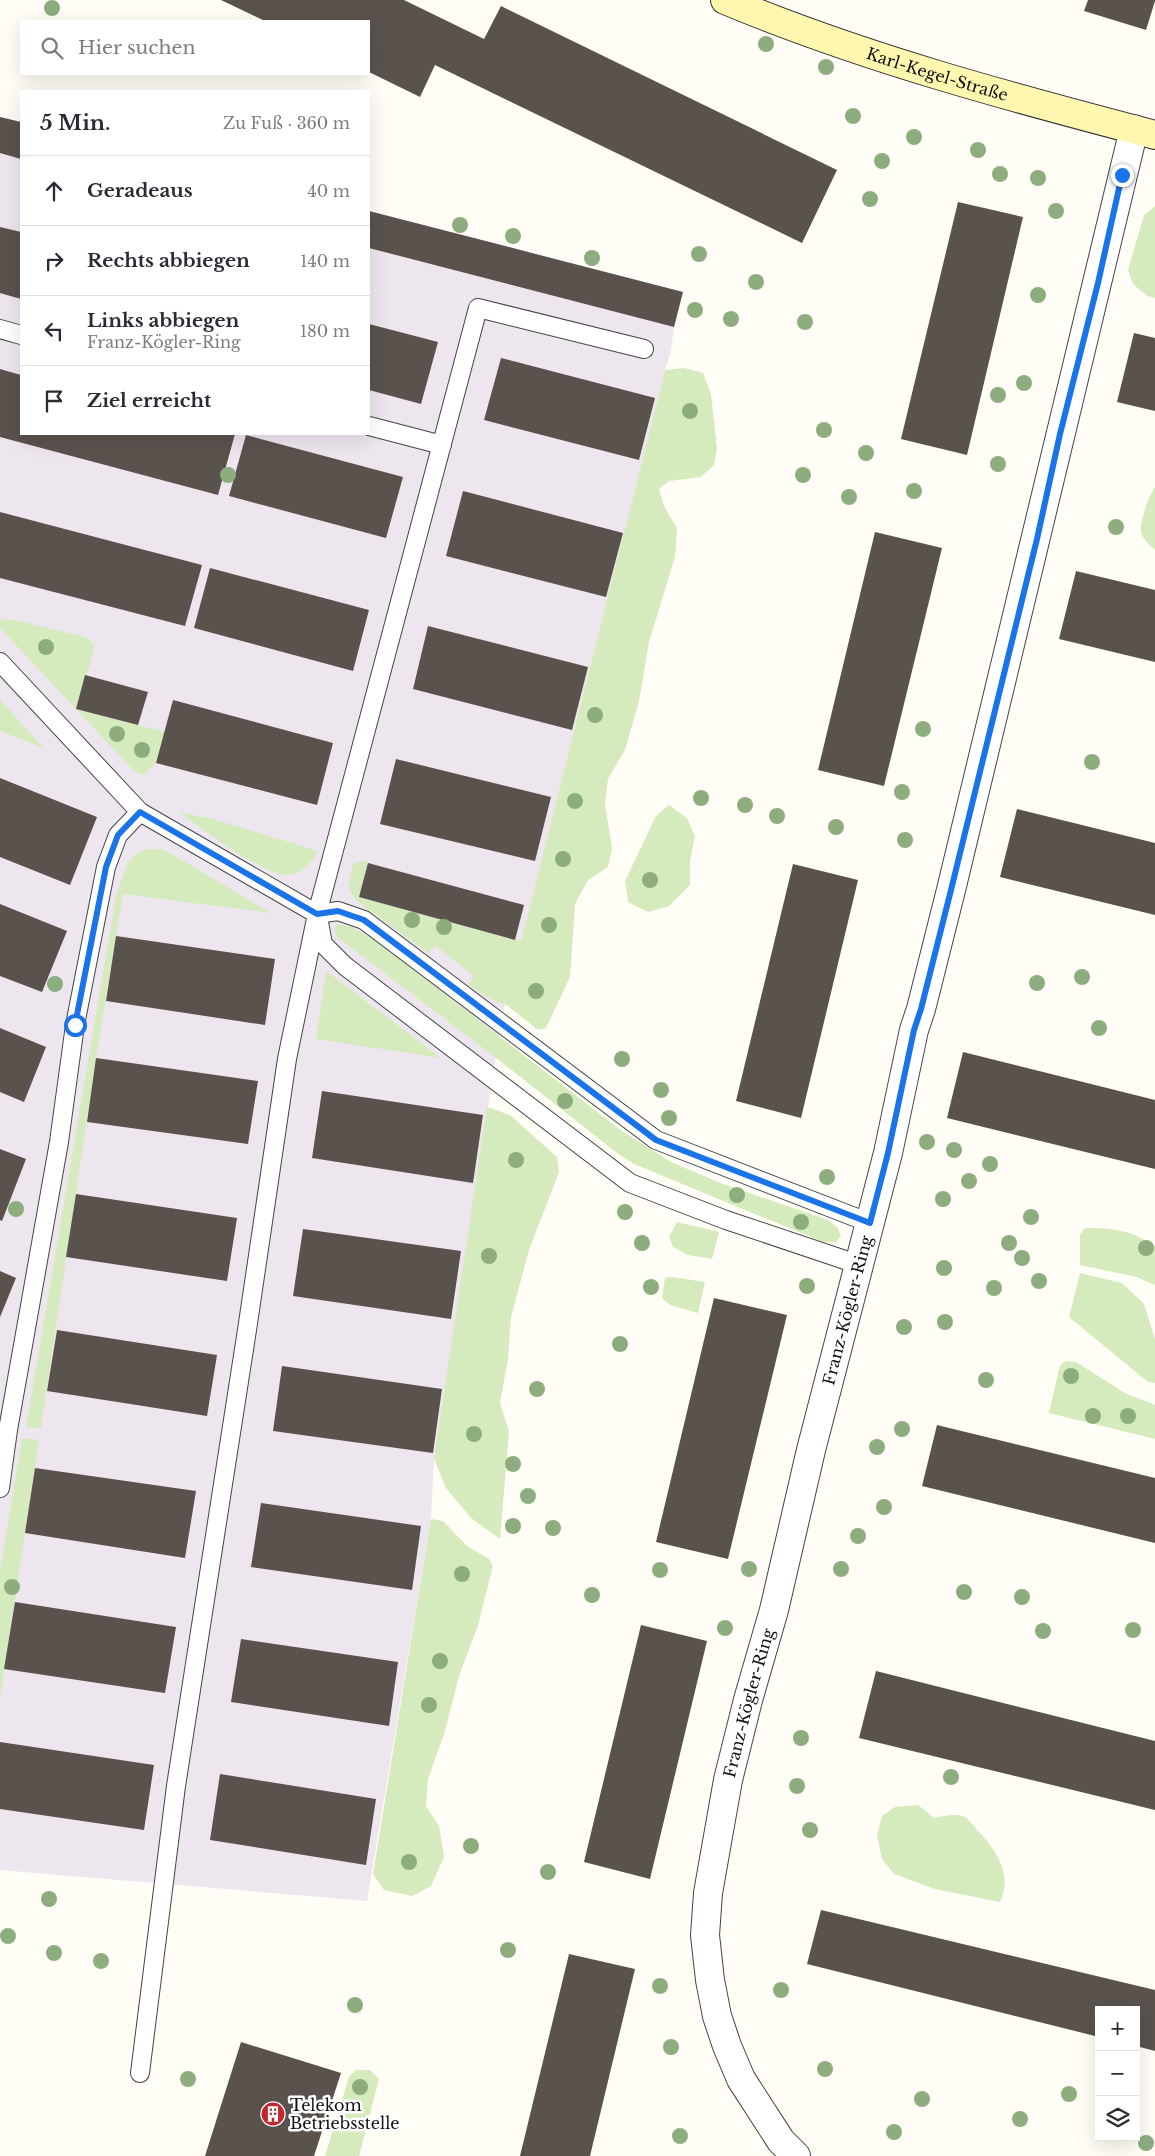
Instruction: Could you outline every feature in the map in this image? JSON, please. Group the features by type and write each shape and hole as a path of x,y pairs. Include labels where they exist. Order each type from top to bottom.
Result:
{"street":[{"name":"Karl-Kegel-Straße","path":"725,0 866,54 1145,132"},
{"name":"Franz-Kögler-Ring","path":"796,2156 781,2141 741,2079 717,2016 710,1980 705,1935 708,1892 730,1771 774,1610 811,1450 888,1153 914,1030 921,1009 1145,132"}],"lane":[{"path":"140,2073 176,1786 186,1735 204,1597 248,1330 287,1059 317,914 478,308 644,349"},
{"path":"0,329 20,335"},
{"path":"370,426 442,445"},
{"path":"0,662 140,812 317,914 338,911 364,920 656,1140 870,1223"},
{"path":"0,1488 8,1430 59,1142 75,1025 106,867 118,835 140,812"},
{"path":"317,914 323,944 345,966 630,1183 726,1220 860,1265"}],"shaded area":[{"path":"0,117 20,122 20,435 370,435 370,211 683,292 674,327 671,351 502,1017 434,1459 431,1519 367,1901 0,1870"}],"green space":[{"path":"1155,206 1155,298 1147,296 1133,284 1128,270 1144,215"},
{"path":"684,368 703,373 711,394 717,449 714,465 701,477 669,481 659,489 664,506 677,528 675,557 649,642 639,701 625,750 608,779 605,804 612,848 608,867 588,880 575,904 570,977 546,1028 538,1030 505,1004 496,1002 468,985 474,976 436,946 428,953 357,901 349,888 350,875 353,864 366,860 368,863 359,897 521,941 665,370"},
{"path":"1155,487 1155,550 1144,539 1141,530 1145,508"},
{"path":"0,619 19,621 85,637 93,643 90,665 76,709 165,732 156,763 143,775 135,772 0,628"},
{"path":"0,700 44,748 0,731"},
{"path":"669,805 687,818 695,836 690,861 690,885 669,906 648,912 628,902 625,881 656,816"},
{"path":"179,812 213,819 318,851 313,859 299,872 290,875 279,874 265,869 233,850"},
{"path":"148,849 162,849 271,913 123,894 96,1058 41,1428 26,1427 116,896 127,864 136,854"},
{"path":"338,924 352,927 376,941 622,1131 671,1162 723,1184 828,1220 837,1227 841,1236 836,1242 823,1242 634,1164 617,1153 337,937 334,928"},
{"path":"326,971 441,1058 316,1039"},
{"path":"487,1107 510,1115 557,1157 559,1172 529,1250 511,1317 508,1359 500,1403 509,1431 500,1539 471,1518 446,1488 434,1459"},
{"path":"677,1222 719,1232 712,1259 688,1255 673,1247 669,1237"},
{"path":"1085,1228 1130,1233 1155,1246 1155,1285 1137,1277 1080,1265 1080,1235"},
{"path":"1080,1273 1122,1283 1144,1304 1155,1339 1155,1383 1148,1382 1069,1317"},
{"path":"672,1277 705,1282 698,1313 670,1305 662,1298 665,1278"},
{"path":"1066,1361 1076,1362 1125,1393 1155,1405 1155,1439 1049,1413 1060,1365"},
{"path":"22,1438 39,1440 0,1699 0,1571"},
{"path":"431,1519 443,1521 467,1546 489,1559 493,1566 478,1625 459,1676 445,1731 428,1779 426,1806 439,1826 444,1857 431,1886 412,1896 384,1890 373,1874"},
{"path":"918,1805 934,1818 953,1815 965,1817 970,1821 997,1855 1001,1864 1005,1882 1000,1902 935,1889 894,1874 882,1859 877,1835 882,1816 895,1807"},
{"path":"356,2070 370,2070 379,2079 359,2156 325,2156 349,2077"}],"building":[{"path":"221,0 404,0 484,39 501,6 837,170 802,243 435,65 420,97 370,72 370,20 263,20"},
{"path":"1088,0 1155,1 1146,30 1084,11"},
{"path":"0,117 20,122 20,159 0,153"},
{"path":"958,202 1023,217 967,455 901,439"},
{"path":"370,211 683,292 674,327 370,248"},
{"path":"0,227 20,232 20,299 0,293"},
{"path":"370,324 438,342 421,404 370,390"},
{"path":"1134,333 1155,338 1155,411 1117,402"},
{"path":"501,358 655,398 639,460 484,420"},
{"path":"0,369 20,375 20,435 235,435 218,495 0,437"},
{"path":"246,435 403,477 386,538 229,496"},
{"path":"463,491 623,533 606,597 446,556"},
{"path":"0,512 202,565 185,626 0,578"},
{"path":"875,532 942,548 884,786 818,770"},
{"path":"210,568 369,610 353,671 194,628"},
{"path":"1076,571 1155,590 1155,662 1059,639"},
{"path":"428,626 588,667 572,730 413,689"},
{"path":"85,675 148,692 138,725 76,709"},
{"path":"173,700 333,743 317,805 156,763"},
{"path":"396,759 551,797 535,861 380,824"},
{"path":"0,778 97,817 70,885 0,857"},
{"path":"1017,809 1155,843 1155,915 1000,877"},
{"path":"368,863 524,905 515,940 359,897"},
{"path":"793,864 858,880 801,1118 736,1101"},
{"path":"0,904 67,931 42,992 0,976"},
{"path":"116,936 275,959 265,1025 106,1001"},
{"path":"0,1028 46,1047 24,1102 0,1092"},
{"path":"963,1052 1155,1100 1155,1169 947,1118"},
{"path":"96,1058 258,1081 248,1144 87,1122"},
{"path":"322,1091 483,1115 473,1183 312,1158"},
{"path":"0,1149 26,1159 2,1221 0,1220"},
{"path":"76,1194 237,1218 227,1281 66,1257"},
{"path":"303,1229 461,1251 451,1319 293,1296"},
{"path":"0,1271 16,1278 0,1317"},
{"path":"714,1298 787,1315 728,1559 656,1542"},
{"path":"57,1330 217,1355 207,1416 47,1391"},
{"path":"282,1366 442,1389 433,1453 273,1431"},
{"path":"937,1425 1155,1478 1155,1543 922,1486"},
{"path":"35,1468 196,1491 185,1558 25,1533"},
{"path":"261,1503 421,1526 412,1590 251,1567"},
{"path":"15,1602 176,1627 165,1693 4,1669"},
{"path":"641,1625 707,1641 650,1879 584,1862"},
{"path":"241,1639 398,1662 389,1726 231,1702"},
{"path":"876,1671 1155,1741 1155,1810 859,1738"},
{"path":"0,1742 154,1765 144,1830 0,1809"},
{"path":"220,1774 376,1799 366,1865 210,1840"},
{"path":"821,1910 1155,1990 1155,2051 1140,2047 1140,2006 1095,2006 1095,2036 807,1964"},
{"path":"569,1954 635,1969 590,2156 520,2156"},
{"name":"Telekom Betriebsstelle","path":"241,2042 341,2073 314,2156 205,2156"}],"place":[{"name":"Telekom Betriebsstelle","path":"273,2114"}],"route":[{"path":"75,1025 106,867 118,835 140,812 317,914 338,911 364,920 656,1140 870,1223 888,1153 914,1030 951,890 978,773 1037,539 1122,175"}]}
